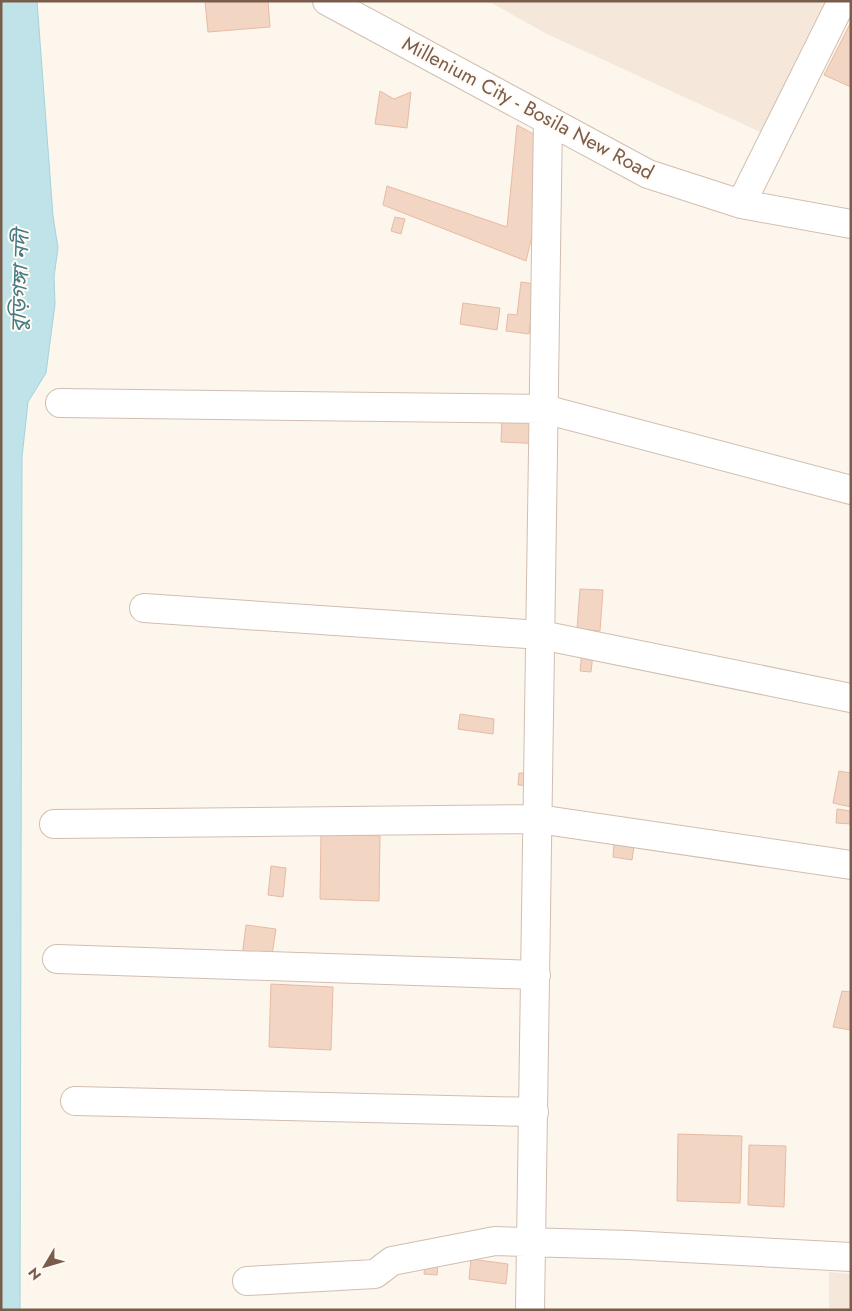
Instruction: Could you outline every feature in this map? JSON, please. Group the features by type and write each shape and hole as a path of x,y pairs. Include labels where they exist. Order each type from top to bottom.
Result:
{"street":[{"name":"Millenium City - Bosila New Road","path":"328,1 648,174 741,204 851,224"},
{"path":"741,204 842,1"},
{"path":"530,1310 548,120"},
{"path":"60,403 544,408 851,490"},
{"path":"144,608 541,635 851,698"},
{"path":"54,824 538,819 851,864"},
{"path":"57,959 536,975"},
{"path":"75,1101 534,1112"},
{"path":"247,1281 375,1274 392,1261 428,1252 496,1241 629,1245 851,1257"}],"shaded area":[{"path":"488,1 830,1 786,144 547,34"},
{"path":"829,1272 851,1274 851,1310 829,1310"}],"water":[{"name":"বুড়িগঙ্গা নদী","path":"1,1 37,1 53,216 58,248 54,277 55,304 46,373 28,402 22,457 20,1310 1,1310"}],"building":[{"path":"205,1 268,1 270,27 208,32"},
{"path":"851,22 851,87 824,75"},
{"path":"380,91 394,99 411,92 407,128 375,124"},
{"path":"517,125 554,145 526,261 383,205 387,186 507,227"},
{"path":"395,217 405,219 401,234 391,231"},
{"path":"521,282 535,284 529,334 506,331 508,314 517,315"},
{"path":"463,303 500,308 497,330 460,324"},
{"path":"502,417 544,420 543,444 501,442"},
{"path":"580,589 603,590 600,631 577,629"},
{"path":"582,652 593,654 591,672 580,671"},
{"path":"460,714 494,719 493,734 458,729"},
{"path":"839,771 851,773 851,807 833,803"},
{"path":"519,773 535,773 534,786 518,785"},
{"path":"837,809 851,811 851,824 836,823"},
{"path":"321,834 380,836 379,901 320,899"},
{"path":"614,843 634,846 632,860 613,857"},
{"path":"271,866 286,868 283,897 268,895"},
{"path":"246,925 276,929 271,961 242,957"},
{"path":"271,984 333,987 331,1050 269,1047"},
{"path":"842,991 851,992 851,1030 833,1027"},
{"path":"678,1134 742,1136 740,1203 677,1201"},
{"path":"749,1145 786,1146 784,1207 748,1205"},
{"path":"471,1259 508,1264 506,1284 469,1279"},
{"path":"425,1262 438,1264 437,1275 424,1274"}]}
